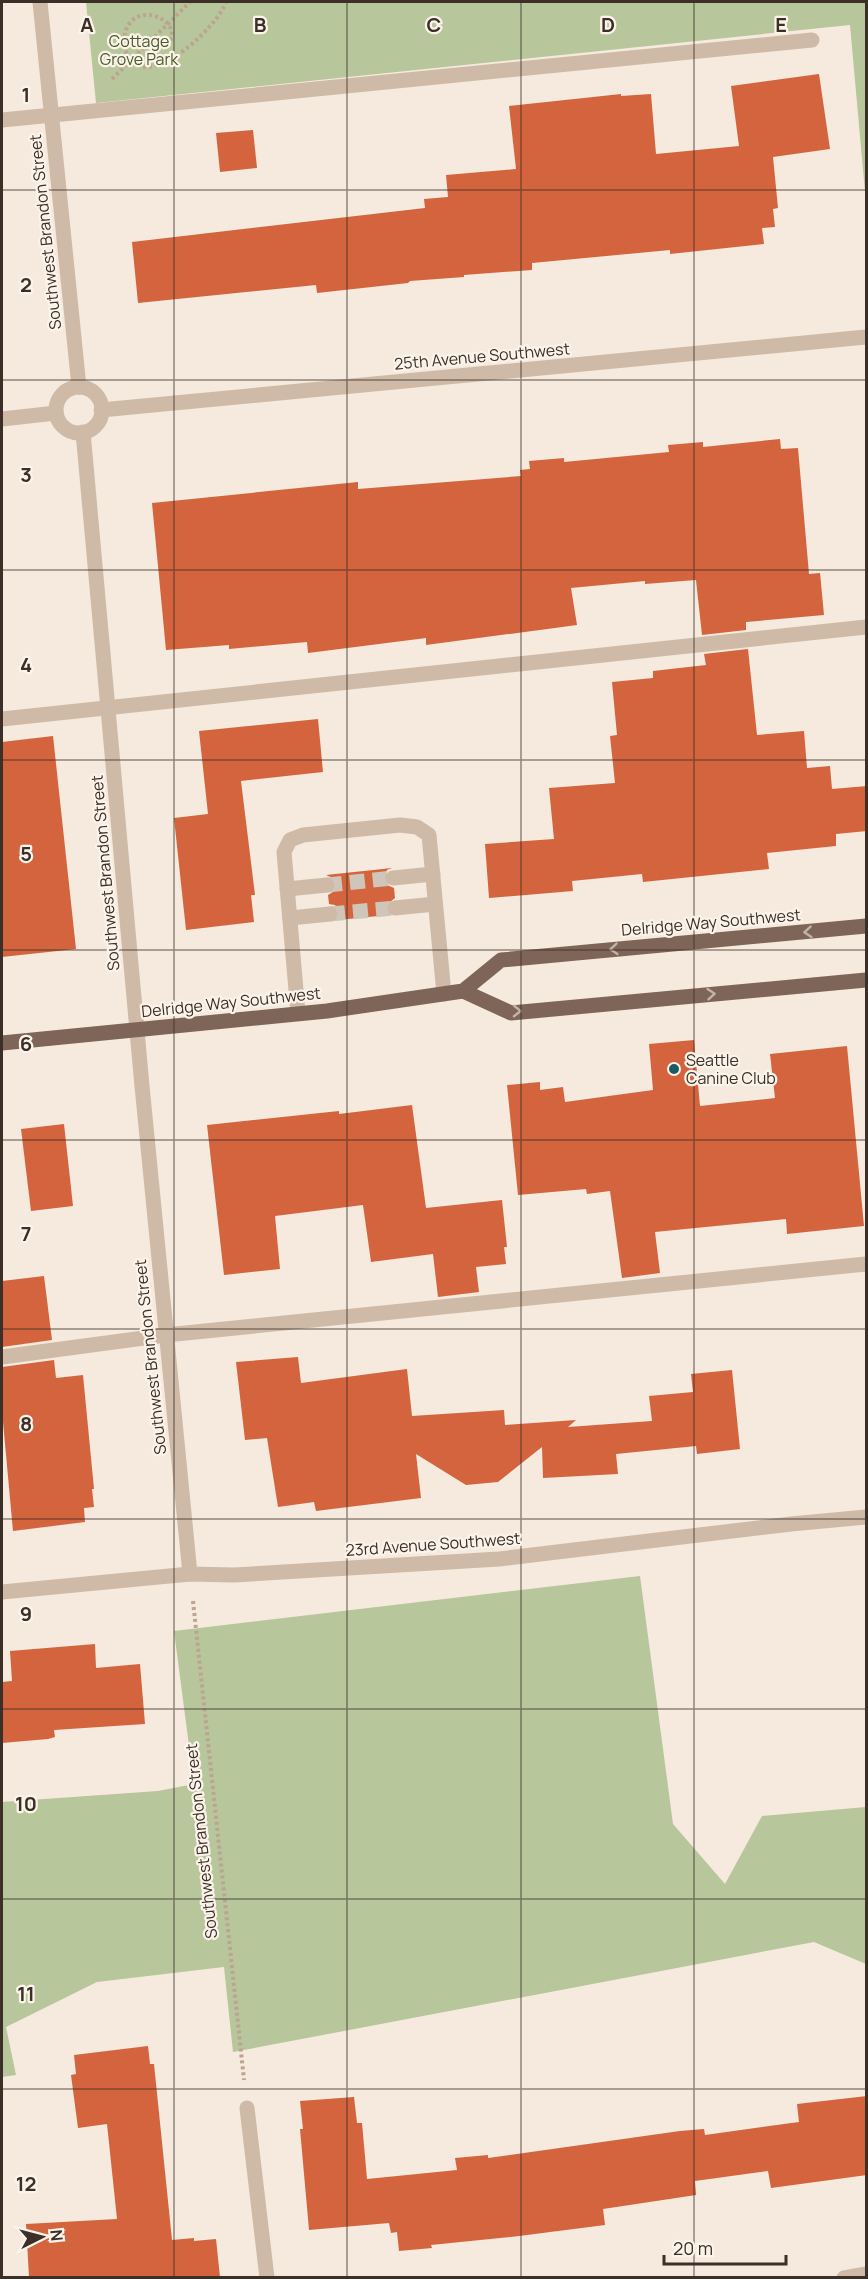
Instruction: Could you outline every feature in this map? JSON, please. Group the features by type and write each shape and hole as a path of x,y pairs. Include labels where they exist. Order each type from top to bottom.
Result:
{"main road":[{"name":"Delridge Way Southwest","path":"2,1043 298,1013 463,991 501,960 867,926"},
{"path":"463,991 510,1013 867,980"}],"street":[{"name":"Southwest Brandon Street","path":"40,2 79,387"},
{"path":"2,120 812,40"},
{"name":"25th Avenue Southwest","path":"101,410 867,337"},
{"path":"79,387 93,392 101,405 101,410 99,420 83,432 66,429 56,413 60,396 65,391 79,387"},
{"path":"2,419 56,413"},
{"name":"Southwest Brandon Street","path":"83,432 137,1029 190,1574"},
{"path":"2,720 867,627"},
{"path":"298,1013 284,852 290,840 303,835 400,825 417,827 429,835 444,994"},
{"path":"393,878 433,874"},
{"path":"287,889 327,885"},
{"path":"395,908 435,904"},
{"path":"290,918 330,914"},
{"path":"2,1357 166,1335 867,1264"},
{"name":"23rd Avenue Southwest","path":"2,1592 190,1574 234,1575 498,1559 867,1517"},
{"path":"248,2108 267,2277"},
{"path":"844,2277 867,2274"}],"path":[{"path":"109,81 190,2"},
{"path":"151,40 163,47 170,43 173,36 172,29 162,19 149,14 136,16 127,26 124,37 125,52 137,64 149,66 162,64 184,51 215,22 224,10 226,2"},
{"name":"Southwest Brandon Street","path":"190,1574 248,2108"}],"green space":[{"name":"Cottage Grove Park","path":"86,2 866,2 866,203 850,25 96,103"},
{"path":"640,1576 673,1824 725,1884 762,1816 866,1807 866,1964 814,1942 233,2052 224,1967 97,1982 6,2027 16,2075 2,2077 2,1802 158,1791 194,1784 174,1631"}],"building":[{"path":"819,74 830,149 773,157 778,208 773,209 775,227 762,228 764,244 670,254 670,250 532,263 532,270 464,275 464,277 410,281 317,293 316,285 138,303 132,242 425,208 424,199 448,197 446,175 516,169 509,106 621,94 621,96 651,94 656,154 739,146 731,86"},
{"path":"253,130 257,168 220,172 216,133"},
{"path":"780,439 781,449 798,448 809,574 820,573 824,615 746,622 746,630 702,635 696,580 645,584 645,581 571,588 577,625 426,645 426,638 308,653 307,642 229,649 229,645 166,650 152,503 358,482 358,489 521,476 520,470 530,469 529,461 564,458 564,462 669,452 668,445 703,442 703,447"},
{"path":"748,649 757,735 804,731 807,768 830,766 832,789 867,786 867,831 836,834 836,846 767,853 769,869 643,882 642,874 572,881 573,891 489,898 485,844 554,839 549,788 615,783 610,736 617,735 612,682 653,678 653,671 706,665 704,654"},
{"path":"318,719 323,772 241,781 255,895 251,895 254,922 186,930 174,818 208,814 199,731"},
{"path":"53,736 76,949 2,957 2,742"},
{"path":"392,868 387,870 383,878 385,884 394,888 395,898 386,905 385,910 389,915 337,920 340,912 335,905 329,904 328,895 336,890 337,883 335,879 326,875"},
{"path":"694,1040 700,1106 775,1098 770,1054 847,1046 864,1226 787,1234 786,1219 655,1232 660,1273 622,1278 610,1191 587,1194 586,1189 518,1195 507,1085 540,1082 540,1090 563,1087 565,1102 653,1090 649,1044"},
{"path":"412,1105 426,1208 502,1200 507,1247 504,1247 506,1264 476,1267 479,1292 438,1297 433,1254 371,1262 363,1205 275,1216 280,1269 224,1275 207,1125 339,1111 339,1114"},
{"path":"64,1124 73,1206 31,1211 21,1129"},
{"path":"44,1276 52,1340 2,1347 2,1281"},
{"path":"298,1357 301,1383 407,1369 412,1416 504,1410 505,1425 576,1420 568,1427 652,1421 649,1396 693,1392 691,1374 732,1370 740,1449 697,1454 696,1446 616,1454 618,1474 543,1478 542,1447 498,1482 466,1485 416,1454 421,1498 316,1511 314,1502 278,1507 267,1438 245,1440 236,1362"},
{"path":"54,1360 56,1378 83,1375 94,1507 84,1508 85,1522 13,1531 2,1411 2,1367"},
{"path":"95,1644 96,1668 140,1664 145,1724 54,1730 55,1737 48,1739 2,1743 2,1682 12,1681 10,1651"},
{"path":"148,2046 150,2064 154,2064 172,2240 216,2239 220,2277 29,2277 26,2224 117,2219 107,2124 78,2128 71,2075 76,2074 74,2055"},
{"path":"867,2096 867,2175 771,2188 768,2171 695,2181 696,2195 603,2209 605,2225 431,2245 432,2248 399,2251 397,2232 391,2233 389,2223 309,2230 300,2129 303,2129 300,2101 354,2097 357,2123 362,2123 367,2179 457,2170 455,2158 488,2155 488,2158 680,2131 704,2129 705,2135 799,2122 797,2104"}],"tunnel":[{"path":"327,885 393,878"},
{"path":"330,914 395,908"}],"place":[{"name":"Seattle Canine Club","path":"674,1069"}]}
